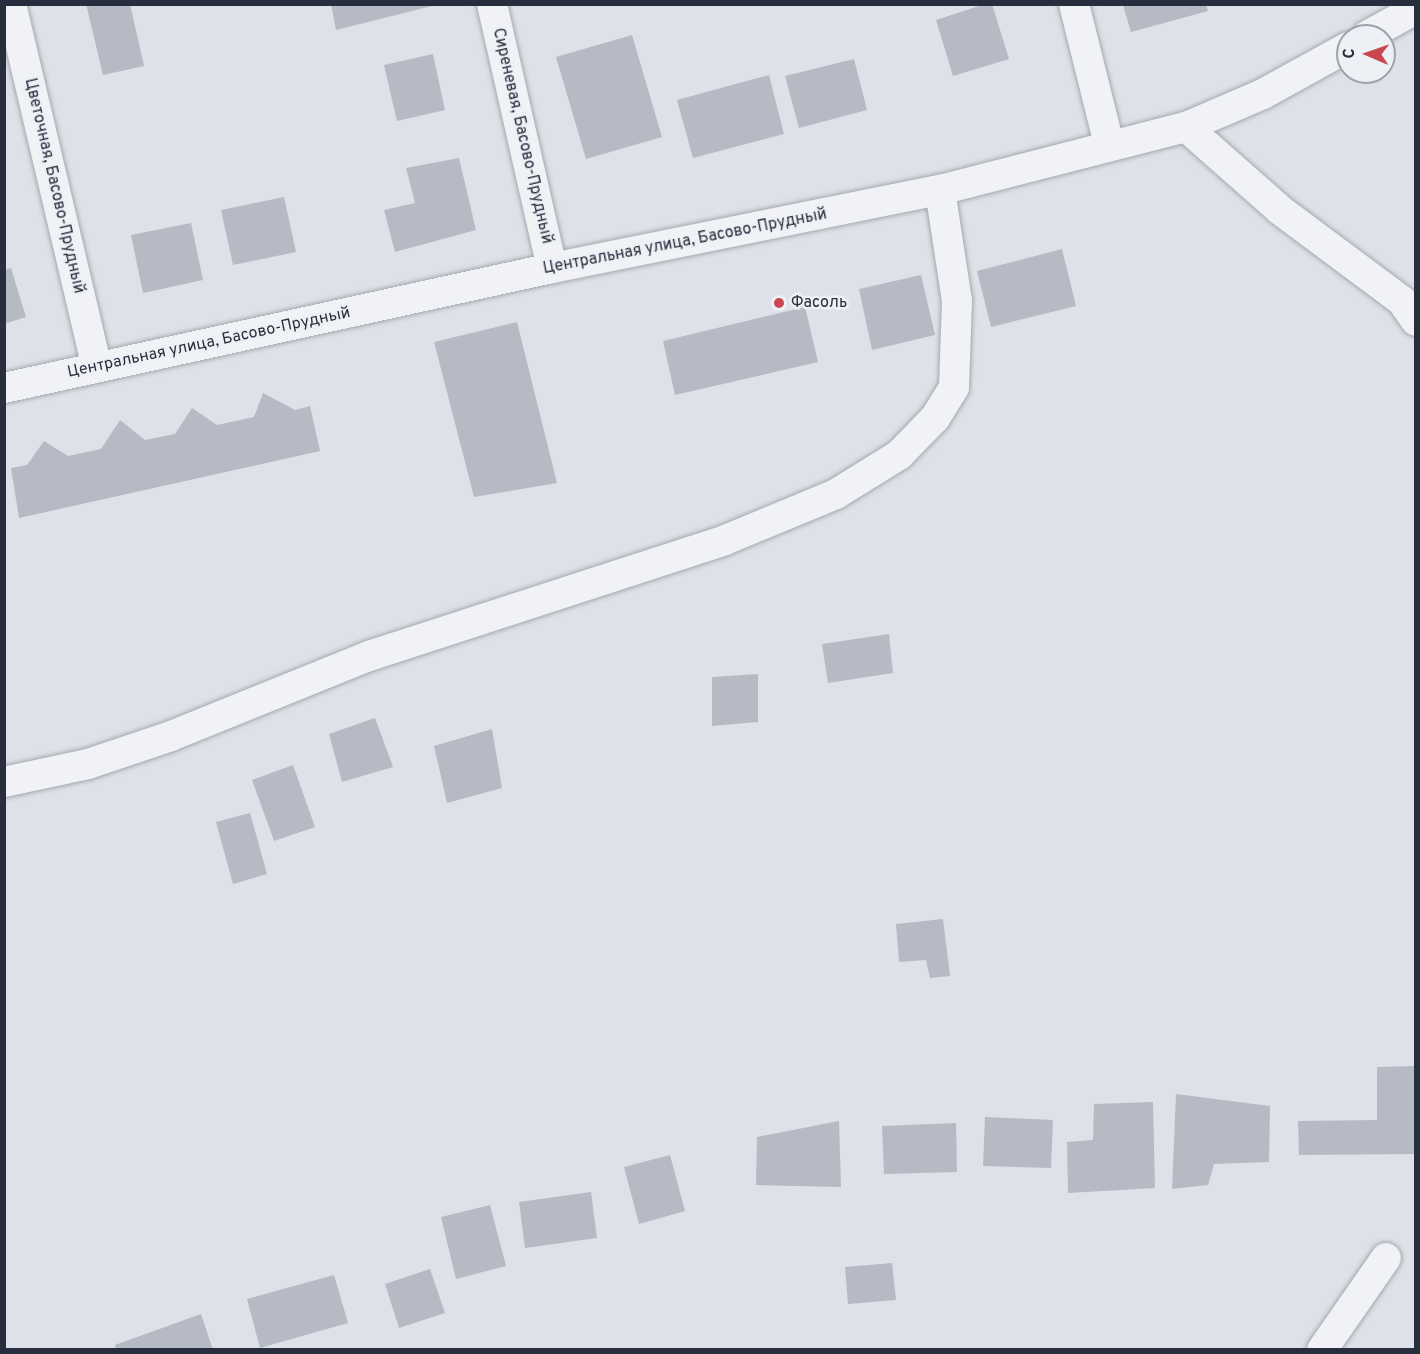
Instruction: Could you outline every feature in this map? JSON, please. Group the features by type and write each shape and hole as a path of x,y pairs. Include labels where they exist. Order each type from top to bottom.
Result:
{"street":[{"name":"Цветочная, Басово-Прудный","path":"11,4 97,367"},
{"name":"Сиреневая, Басово-Прудный","path":"492,4 552,268"},
{"path":"1074,4 1110,144"},
{"path":"1389,24 1416,9"},
{"name":"Центральная улица, Басово-Прудный","path":"4,388 552,268 940,190 1110,144 1186,127 1263,94 1336,54"},
{"path":"1186,127 1280,210 1402,301 1416,321"},
{"path":"4,782 88,764 150,743 369,656 724,540 836,494 890,460 935,418 954,387 957,301 940,190"},
{"path":"1322,1350 1386,1258"}],"building":[{"path":"86,4 130,4 144,66 103,75"},
{"path":"331,4 436,4 436,5 336,30"},
{"path":"985,4 992,4 1009,59 953,76 936,20"},
{"path":"1123,5 1206,5 1208,11 1131,32"},
{"path":"632,35 662,137 586,159 556,57"},
{"path":"433,54 445,110 397,121 384,65"},
{"path":"854,59 867,110 799,128 785,76"},
{"path":"769,75 784,134 693,158 677,100"},
{"path":"459,158 476,230 395,252 384,210 415,203 406,168"},
{"path":"284,197 296,252 233,265 221,210"},
{"path":"191,223 203,280 143,293 131,235"},
{"path":"1062,249 1076,306 991,327 977,271"},
{"path":"11,268 26,317 4,324 4,270"},
{"path":"921,275 935,335 872,350 859,289"},
{"path":"805,307 818,362 675,395 663,341"},
{"path":"517,322 557,483 474,497 434,342"},
{"path":"263,393 295,410 310,406 320,451 19,518 11,468 27,465 44,441 68,456 101,449 120,420 145,440 175,434 192,408 217,425 254,417"},
{"path":"889,634 893,673 828,683 822,644"},
{"path":"758,674 758,722 712,726 712,677"},
{"path":"375,718 393,767 342,782 329,734"},
{"path":"492,729 502,788 447,803 434,746"},
{"path":"293,765 315,827 274,841 252,780"},
{"path":"250,813 267,874 233,884 216,822"},
{"path":"943,919 950,976 930,978 926,960 899,962 896,924"},
{"path":"1416,1066 1416,1154 1299,1155 1298,1121 1377,1120 1377,1067"},
{"path":"1176,1094 1270,1106 1269,1162 1214,1164 1208,1185 1172,1189"},
{"path":"1153,1102 1155,1188 1068,1193 1067,1142 1093,1140 1094,1104"},
{"path":"985,1117 1053,1120 1051,1168 983,1166"},
{"path":"839,1121 841,1187 756,1185 757,1137"},
{"path":"956,1123 957,1172 884,1174 882,1126"},
{"path":"670,1155 685,1211 639,1224 624,1167"},
{"path":"591,1192 597,1238 525,1248 519,1202"},
{"path":"490,1205 506,1266 456,1279 441,1217"},
{"path":"892,1263 896,1300 848,1304 845,1267"},
{"path":"430,1269 445,1313 399,1328 385,1284"},
{"path":"334,1275 348,1323 260,1348 247,1299"},
{"path":"201,1314 213,1350 116,1350 115,1345"}],"place":[{"name":"Фасоль","path":"779,303"}]}
